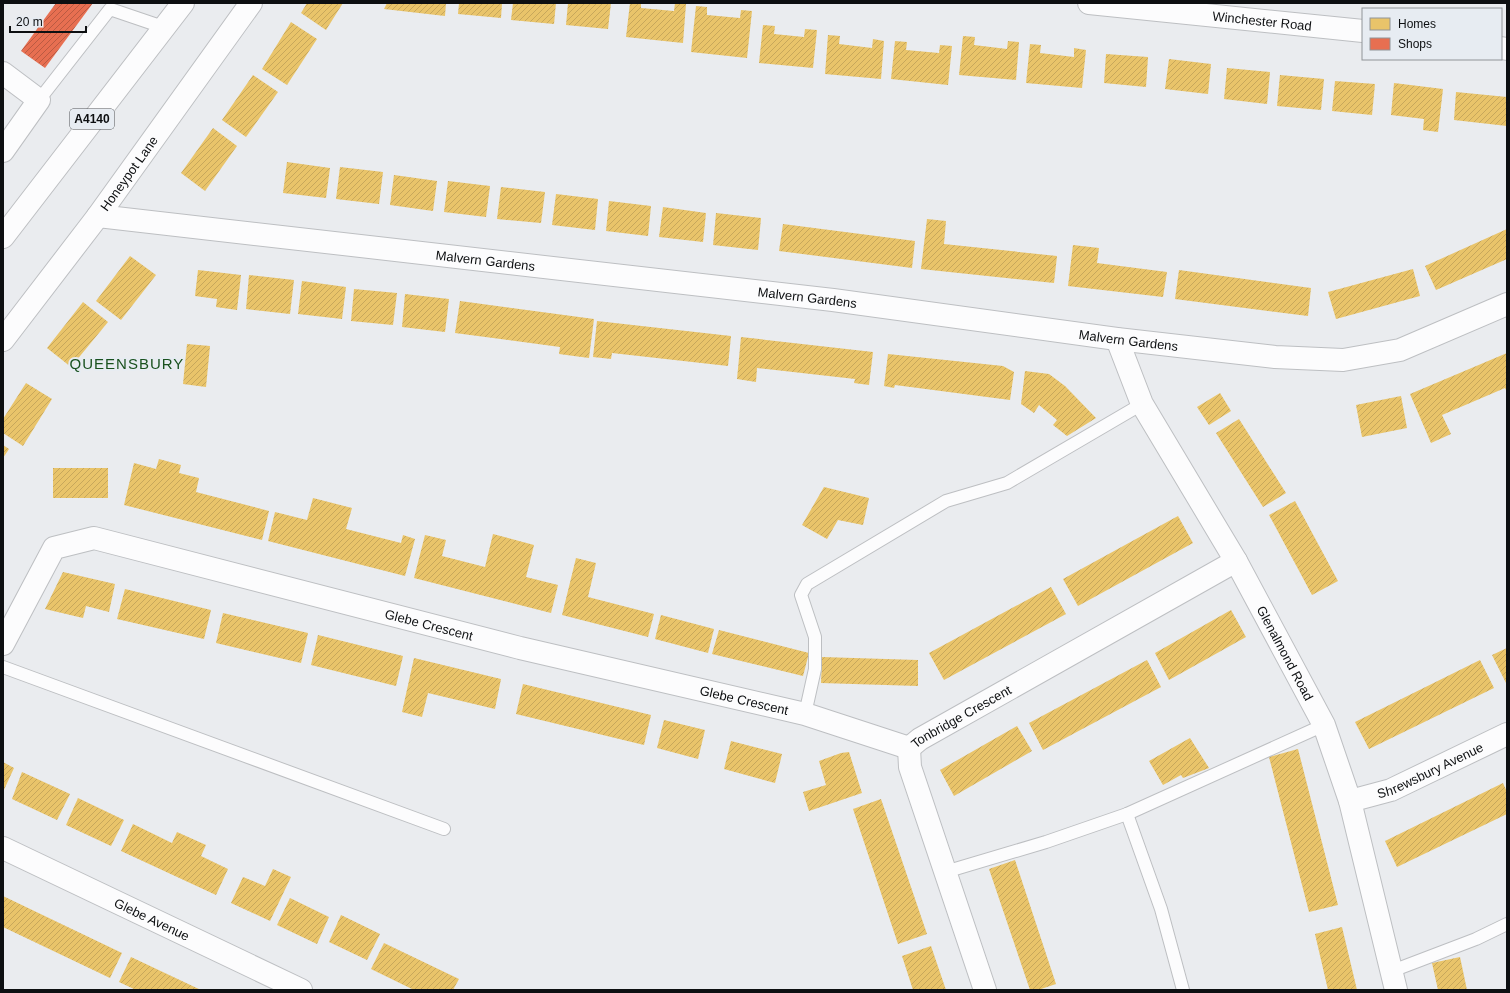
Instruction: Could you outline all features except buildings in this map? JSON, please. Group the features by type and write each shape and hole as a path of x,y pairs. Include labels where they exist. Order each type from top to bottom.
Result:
{"street":[{"name":"A4140","path":"3,237 182,3"},
{"name":"Honeypot Lane","path":"3,340 98,216 251,3"},
{"name":"Winchester Road","path":"1089,3 1362,31"},
{"path":"3,73 39,100 3,151"},
{"name":"Malvern Gardens","path":"98,216 833,300 1117,339 1275,357 1343,360 1400,350 1507,304"},
{"name":"Glenalmond Road","path":"1117,339 1142,404 1236,561 1324,725 1350,801 1394,980"},
{"name":"Glebe Crescent","path":"3,644 54,548 94,538 520,648 805,714 909,748"},
{"name":"Tonbridge Crescent","path":"985,990 910,766 909,748 920,739 1236,561"},
{"name":"Shrewsbury Avenue","path":"1350,801 1391,790 1507,734"},
{"name":"Glebe Avenue","path":"3,848 301,990"}],"lane":[{"path":"39,100 110,9 163,27"},
{"path":"805,714 815,669 815,637 801,595 807,584 946,501 1006,482 1142,404"},
{"path":"3,667 444,829"},
{"path":"945,872 1046,842 1127,814 1324,725"},
{"path":"1127,814 1161,909 1183,990"},
{"path":"1394,980 1507,924"}],"district":[{"name":"QUEENSBURY","path":"127,363"}]}
